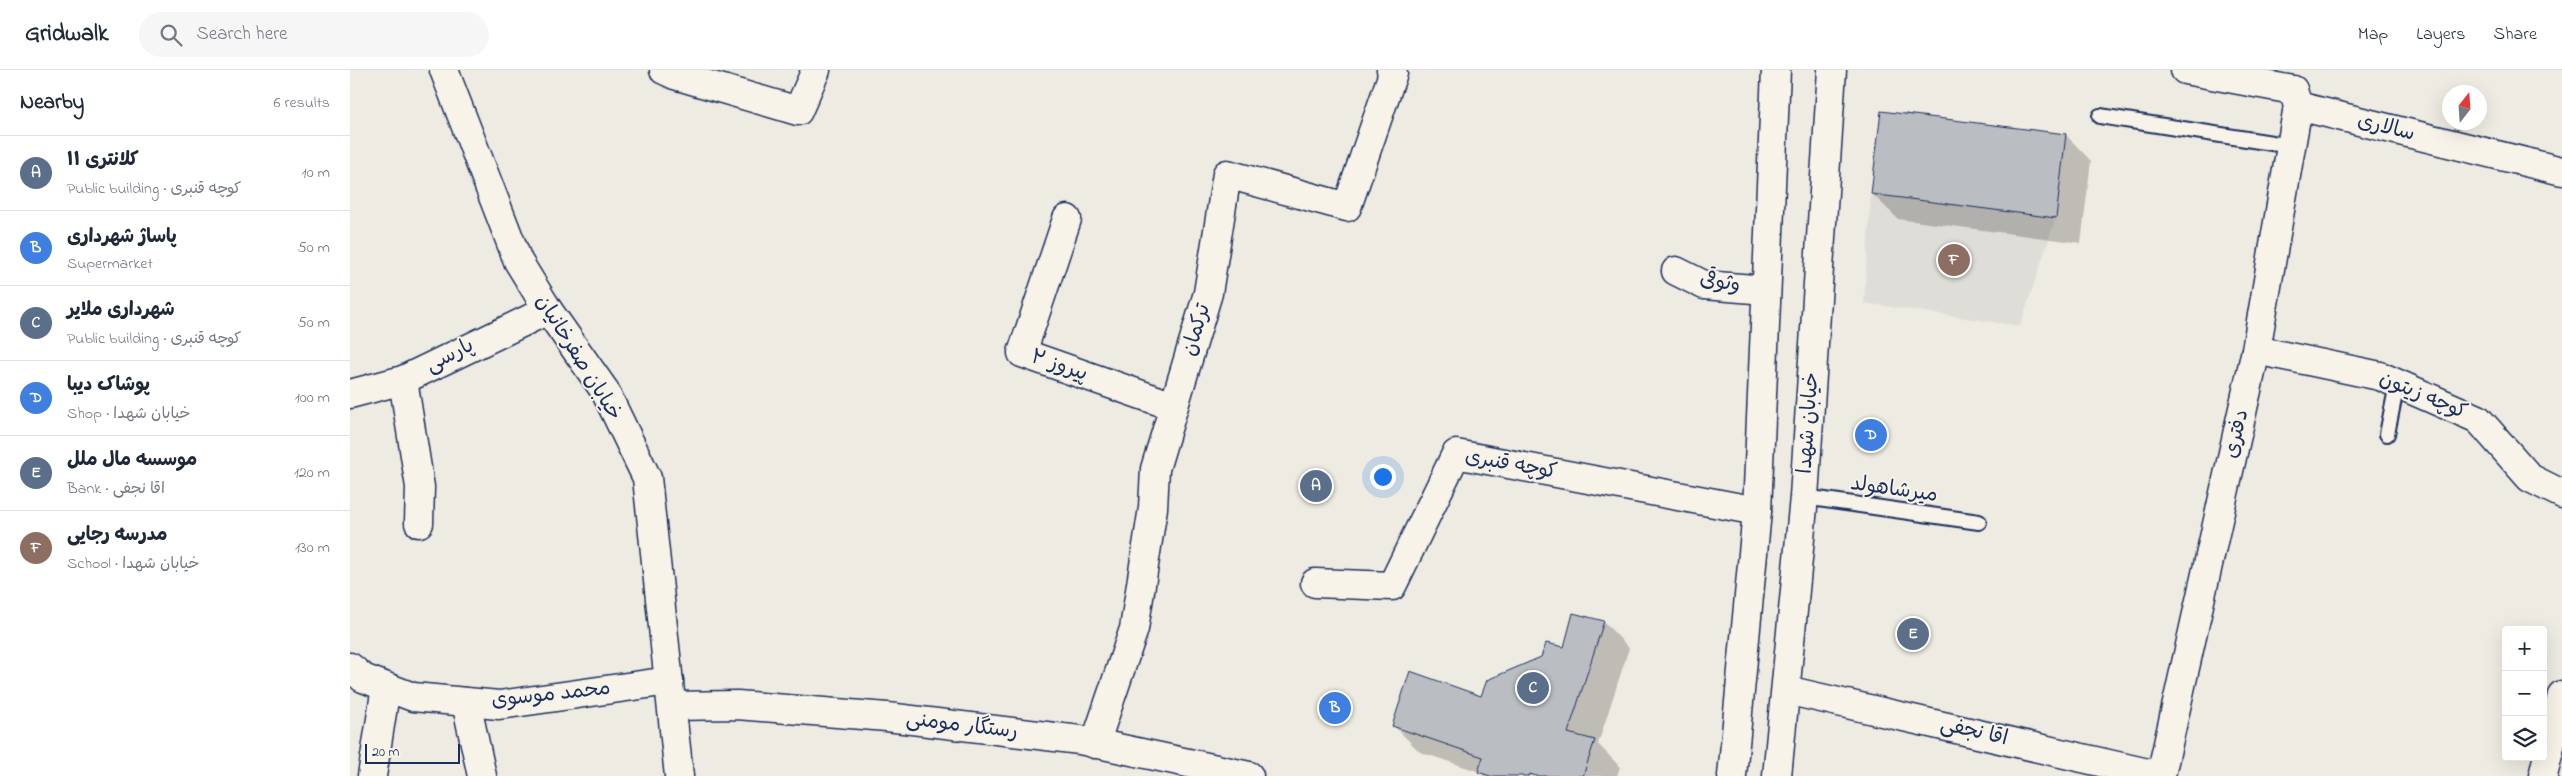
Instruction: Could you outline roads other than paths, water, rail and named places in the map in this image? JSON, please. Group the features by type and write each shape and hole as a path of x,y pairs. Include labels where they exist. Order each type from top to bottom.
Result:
{"street":[{"name":"خیابان صفرخانیان","path":"444,70 518,261 548,310 605,391 647,478 679,776"},
{"path":"664,70 675,75 798,111 816,70"},
{"name":"ترکمان","path":"1095,744 1134,629 1153,508 1155,469 1208,293 1227,174 1347,207 1393,73 1391,70"},
{"path":"1732,776 1757,511 1776,70"},
{"name":"خیابان شهدا","path":"1777,776 1804,497 1832,70"},
{"name":"سالاری","path":"2184,70 2296,89 2562,171"},
{"name":"دفتری","path":"2161,776 2256,350 2291,146 2296,89"},
{"name":"پیروز ۲","path":"1067,219 1022,353 1173,406"},
{"name":"وثوقی","path":"1676,271 1704,285 1766,290"},
{"name":"پارسی","path":"350,394 403,380 548,310"},
{"name":"کوچه زیتون","path":"2256,350 2380,376 2478,420 2530,478 2562,494"},
{"path":"403,380 420,487 420,523"},
{"name":"کوچه قنبری","path":"1315,583 1392,586 1456,454 1757,511"},
{"name":"محمد موسوی","path":"350,667 363,678 413,697 499,705 670,693"},
{"path":"372,776 386,687"},
{"name":"اقا نجفی","path":"1786,690 2161,776"},
{"name":"رستگار مومنی","path":"670,693 738,705 887,717 1095,744 1248,776"},
{"path":"2543,776 2562,695"},
{"path":"466,702 482,776"}],"lane":[{"path":"2100,116 2291,146"},
{"path":"2386,434 2397,384"},
{"name":"میرشاهولد","path":"1804,497 1979,522"}],"place":[{"name":"مدرسه رجایی","path":"1954,260"},
{"name":"پوشاک دیبا","path":"1871,435"},
{"name":"کلانتری ۱۱","path":"1316,486"},
{"name":"موسسه مال ملل","path":"1913,634"},
{"name":"شهرداری ملایر","path":"1533,688"},
{"name":"پاساژ شهرداری","path":"1335,708"}]}
